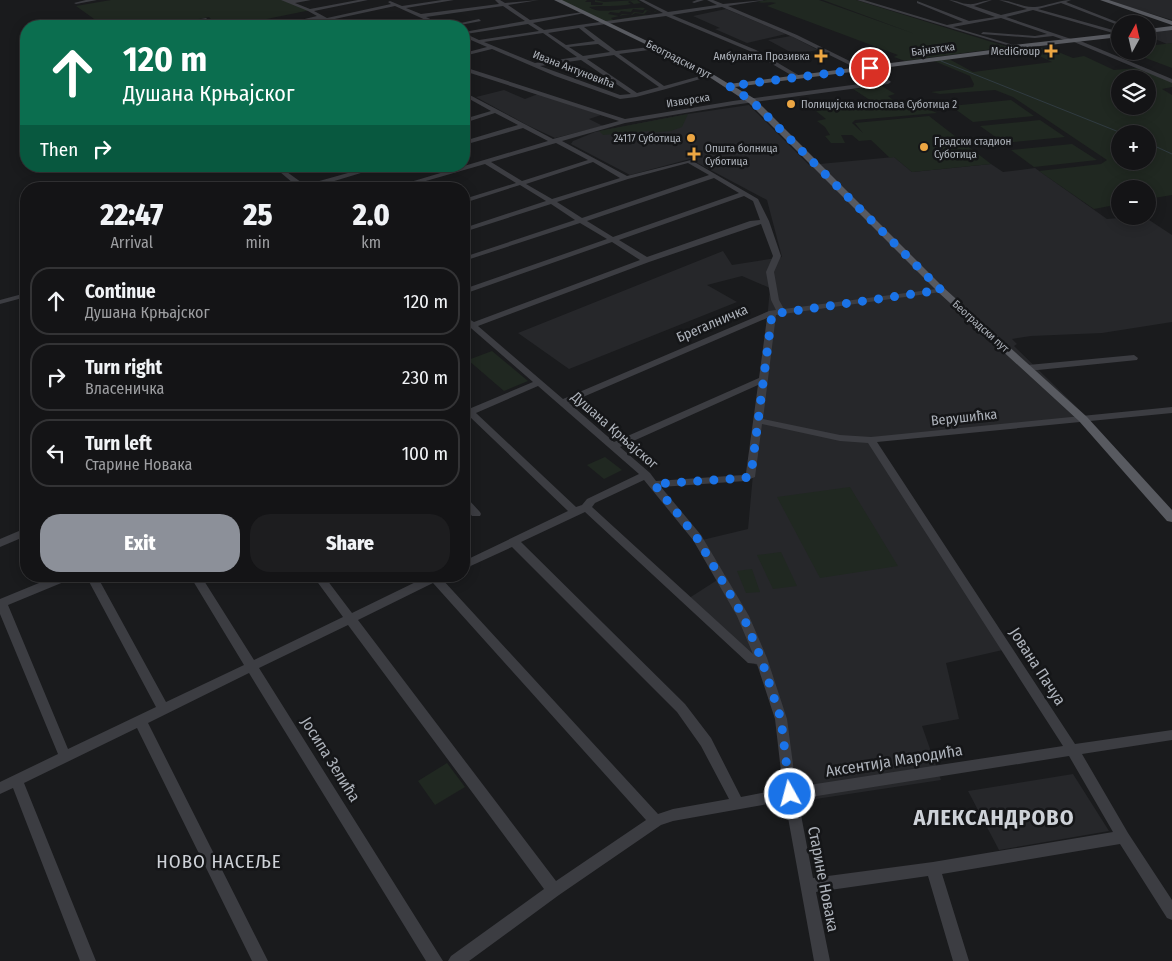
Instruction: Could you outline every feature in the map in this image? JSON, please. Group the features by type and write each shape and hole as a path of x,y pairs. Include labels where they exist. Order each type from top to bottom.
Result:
{"main road":[{"name":"Београдски пут","path":"557,0 711,75 752,101 941,290 1083,419 1172,518"},
{"path":"1103,0 1172,23"},
{"path":"1156,30 1172,28"},
{"name":"Бајнатска","path":"729,86 1111,35"}],"street":[{"path":"76,3 95,0"},
{"path":"283,0 310,10 328,20"},
{"path":"290,2 309,0"},
{"path":"310,10 366,0"},
{"path":"385,0 430,20"},
{"path":"400,7 452,0"},
{"path":"497,0 636,95"},
{"path":"420,16 537,0"},
{"path":"641,0 667,14 754,51 798,77"},
{"path":"709,0 789,33 861,69"},
{"path":"480,41 763,0"},
{"path":"859,0 1015,48"},
{"path":"927,0 919,2 967,22"},
{"path":"951,0 1074,41 1172,81"},
{"path":"970,6 990,0"},
{"path":"1001,0 1111,31"},
{"path":"1050,0 1111,21"},
{"path":"945,26 1002,17 1069,0"},
{"path":"696,1 712,6"},
{"path":"322,16 352,6 350,3"},
{"path":"304,20 394,4"},
{"path":"470,33 583,13"},
{"path":"470,22 479,20"},
{"path":"581,26 598,42 664,88"},
{"path":"965,32 1035,37 1052,35"},
{"name":"Ивана Антуновића","path":"470,37 534,65 615,96 627,97 711,75"},
{"path":"566,46 598,42"},
{"path":"470,53 492,47"},
{"path":"534,65 656,47"},
{"name":"Изворска","path":"470,165 624,121 888,82 861,69"},
{"path":"470,71 624,121"},
{"path":"470,97 626,178"},
{"path":"470,119 496,111"},
{"path":"470,141 523,126"},
{"path":"470,199 594,160"},
{"path":"485,161 646,260"},
{"path":"470,228 626,178 689,161 758,202 777,256 770,272 776,312 764,380 752,474 745,478 654,484"},
{"path":"284,172 296,182"},
{"path":"325,182 360,172"},
{"name":"Изворска","path":"413,182 445,172"},
{"path":"470,257 714,176"},
{"path":"470,290 745,193"},
{"path":"473,325 646,260 753,223 765,221"},
{"name":"Брегалничка","path":"562,403 776,312 941,290"},
{"path":"0,302 20,297"},
{"name":"Душана Крњајског","path":"470,323 538,383 614,446 654,484 697,538 743,616 761,658"},
{"path":"1028,368 1134,358"},
{"path":"614,446 764,380"},
{"path":"470,412 538,383"},
{"name":"Верушићка","path":"760,421 840,438 871,440 1172,410"},
{"path":"470,416 752,660 761,658"},
{"name":"Јована Пачуа","path":"871,440 1072,750 1123,837 1172,913"},
{"path":"470,562 646,475"},
{"path":"470,508 476,514"},
{"path":"0,543 20,535"},
{"path":"514,542 700,729 719,763 738,804"},
{"path":"52,582 0,603 65,756"},
{"path":"94,582 163,709"},
{"name":"Јосипа Зелића","path":"199,582 253,666 435,961"},
{"path":"322,582 554,890"},
{"path":"0,788 344,621 351,620 425,582"},
{"path":"440,582 656,821"},
{"name":"Старине Новака","path":"761,658 781,719 790,794 822,961"},
{"path":"140,720 260,961"},
{"name":"Аксентија Мародића","path":"456,961 554,890 656,821 673,815 790,794 1172,735"},
{"path":"16,780 88,961"},
{"path":"808,886 933,869 1123,837"},
{"path":"933,869 960,961"}],"shaded area":[{"path":"111,0 284,0 311,10 262,20 212,20 209,17 194,20 96,20 76,6"},
{"path":"557,0 587,0 585,2 591,2 591,5 602,5 603,3 595,2 595,0 604,2 637,0 641,3 634,4 630,1 628,2 631,4 626,5 589,7 600,11 645,8 643,10 633,9 631,12 610,12 608,14 619,16 611,18 613,20 645,15 650,17 605,23"},
{"path":"767,0 819,0 915,34 823,0 856,0 1008,47 905,61 894,57 898,55 767,6 776,3 757,2"},
{"path":"1109,0 1172,0 1172,20 1156,15"},
{"path":"726,9 786,34 747,43 715,29 720,28 693,16"},
{"path":"645,10 653,12 647,11 644,14 635,13 631,15 634,12 643,13"},
{"path":"1172,29 1172,43 1167,44 1156,39 1156,32"},
{"path":"791,36 818,50 794,54 768,40"},
{"path":"1172,43 1172,68 1151,60 1156,60 1156,45"},
{"path":"1046,47 1073,58 1084,56 1114,70 1111,70 1111,115 1156,115 1156,76 1172,82 1172,87 1162,89 1172,95 1172,195 1156,198 1156,180 1111,180 1111,206 1094,209 1039,171 1101,164 1107,160 1013,97 995,90 940,94 931,92 973,87 974,84 970,76 934,61 949,59 973,72 1052,62 1029,50"},
{"path":"1137,68 1142,70 1114,70"},
{"name":"Градски стадион Суботица","path":"880,85 895,94 888,96 893,100 912,102 937,113 855,120 852,123 863,133 855,123 929,116 991,164 912,172 894,157 890,158 871,140 859,141 852,135 841,135 845,143 831,143 825,136 830,135 825,127 817,121 826,119 816,111 873,102 853,89"},
{"path":"504,90 525,99 538,94 601,115 589,119 603,126 555,138 476,97"},
{"path":"1011,100 1034,116 973,122 951,106"},
{"path":"749,105 809,165 894,157 912,172 991,164 1003,172 1035,168 1107,219 1111,219 1111,225 1156,225 1172,235 1172,322 1102,333 1031,336 1012,339 1017,344 1014,346 1088,418 872,440 1007,649 946,663 959,719 922,726 941,780 796,802 770,677 683,602 725,575 698,541 748,529 770,288 742,276 707,285 737,302 569,369 518,333 723,251 732,265 782,257 767,200 690,159 630,175 571,144 573,141 595,132 688,114"},
{"path":"688,114 682,127 671,131 603,135 599,131"},
{"path":"1040,120 1065,137 1004,143 980,126"},
{"path":"1072,144 1097,160 1034,167 1011,150"},
{"path":"492,351 528,381 504,391 470,362 470,359"},
{"path":"605,457 622,470 604,479 587,465"},
{"path":"850,487 898,566 820,578 777,497"},
{"path":"781,552 797,586 773,589 757,555"},
{"path":"752,569 760,592 746,593 737,571"},
{"path":"447,763 465,787 435,805 418,781"},
{"path":"1073,774 1109,831 999,850 968,791"}],"waterway":[{"path":"941,61 1111,129"},
{"path":"1156,147 1172,154"}],"place":[{"name":"MediGroup","path":"1051,51"},
{"name":"Амбуланта Прозивка","path":"821,56"},
{"name":"Полицијска испостава Суботица 2","path":"791,104"},
{"name":"24117 Суботица","path":"691,138"},
{"name":"Градски стадион Суботица","path":"924,147"},
{"name":"Општа болница Суботица","path":"694,154"}],"district":[{"name":"АЛЕКСАНДРОВО","path":"994,817"},
{"name":"НОВО НАСЕЉЕ","path":"219,861"}],"route":[{"path":"790,794 781,719 761,658 743,616 697,538 654,484 745,478 751,475 760,421 772,314 781,311 941,290 752,101 729,86 870,68"}]}
